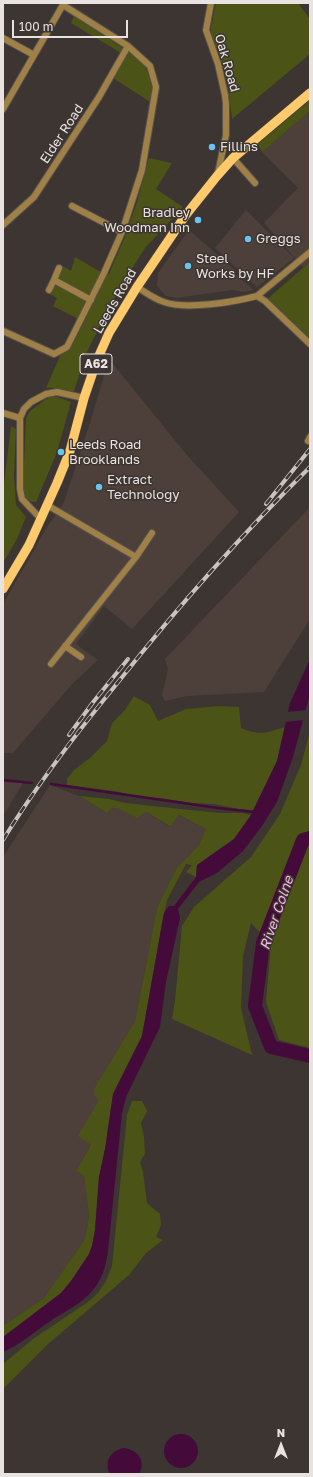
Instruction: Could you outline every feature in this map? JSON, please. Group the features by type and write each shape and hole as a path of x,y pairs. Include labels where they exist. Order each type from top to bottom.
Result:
{"main road":[{"name":"Leeds Road","path":"3,589 29,545 70,451 84,398 97,360 109,333 137,287 185,216 233,158 310,93"}],"street":[{"name":"Oak Road","path":"211,3 206,30 218,64 226,104 226,135 217,176"},
{"path":"3,109 64,4 128,46 150,66 156,87 142,170 122,232 104,273 67,347 54,354 3,331"},
{"path":"3,38 34,55"},
{"name":"Elder Road","path":"3,225 34,197 99,97 128,46"},
{"path":"233,158 255,183"},
{"path":"72,206 122,232"},
{"path":"137,287 162,302 178,306 257,296 310,252"},
{"path":"49,290 59,268"},
{"path":"54,280 91,300"},
{"path":"257,296 265,301 310,344"},
{"path":"40,518 22,499 20,489 20,418 24,409 31,402 46,394 57,392 84,398"},
{"path":"3,413 20,418"},
{"path":"47,505 136,557"},
{"path":"51,664 136,557 152,533"},
{"path":"65,646 81,658"}],"shaded area":[{"path":"310,111 310,262 303,267 264,223 298,188 262,152"},
{"path":"246,210 294,258 257,287 215,248"},
{"path":"189,230 235,270 237,276 254,290 244,292 232,290 177,298 166,296 157,286 158,273"},
{"path":"109,359 186,454 239,512 132,629 104,606 76,644 98,660 72,684 13,753 3,753 3,604 47,527 64,502"},
{"path":"310,507 310,619 264,692 187,696 165,701 162,695 168,669 165,659"},
{"path":"310,659 310,694 293,757 277,802 262,826 243,851 217,873 199,882 178,909 180,918 166,982 160,1027 126,1097 122,1113 108,1251 102,1276 93,1290 83,1300 21,1342 3,1352 3,1337 61,1293 89,1254 95,1230 99,1177 105,1149 113,1094 142,1036 164,913 169,906 174,906 196,877 197,865 234,839 251,815 277,761 290,703"},
{"path":"3,782 23,783 3,816"},
{"path":"50,785 79,796 107,813 111,808 117,808 137,818 146,812 169,826 178,815 206,829 199,845 176,869 157,908 135,1021 95,1087 99,1100 79,1136 91,1145 76,1171 84,1176 89,1216 85,1239 44,1298 3,1326 3,857"},
{"path":"178,1434 184,1434 188,1435 195,1441 198,1451 197,1458 191,1465 184,1468 178,1468 174,1467 167,1461 164,1454 164,1448 165,1444 171,1437"},
{"path":"123,1448 133,1451 139,1456 142,1465 139,1474 109,1473 108,1461 110,1457 115,1451"}],"green space":[{"path":"216,3 298,3 310,19 310,54 232,119 228,84 210,32"},
{"path":"74,16 144,62 152,87 150,102 110,76 121,53 71,23"},
{"path":"310,100 310,111 262,152 258,144"},
{"path":"149,158 172,163 156,189 183,207 145,248 127,276 105,315 87,352 74,391 46,388 60,356 72,345 84,322 53,306 57,298 46,292 59,264 71,271 75,257 101,272 109,274 126,234 137,202"},
{"path":"310,262 310,338 266,300"},
{"path":"49,397 57,397 71,402 57,452 36,502 33,502 26,498 23,488 26,418 30,411"},
{"path":"11,426 16,429 14,475 16,505 26,517 17,539 3,563 3,492"},
{"path":"134,696 150,705 158,721 186,709 219,706 239,707 241,728 253,732 263,733 285,727 277,761 253,810 214,804 192,803 137,796 114,791 67,785 67,779 74,770 91,757 107,741 112,723 125,710"},
{"path":"310,731 310,1048 279,1040 266,1002 271,943 251,923 243,956 241,1008 252,1055 172,1019 182,926 194,907 251,857 280,814 301,765"},
{"path":"79,796 109,799 125,803 251,815 234,839 197,865 196,877 186,872 192,865 186,864 167,900 142,1036 113,1094 105,1149 99,1177 95,1230 89,1254 61,1293 3,1337 3,1326 44,1298 85,1239 89,1216 84,1176 76,1171 91,1145 78,1136 99,1100 94,1095 95,1087 135,1021 157,908 176,869 199,845 206,829 179,815 170,826 146,812 137,818 117,808 111,808 107,813"},
{"path":"132,1101 142,1101 147,1111 141,1123 145,1154 140,1162 143,1172 147,1203 160,1214 161,1225 156,1237 163,1240 146,1253 129,1275 48,1344 3,1389 3,1364 33,1339 88,1302 98,1293 106,1281 112,1266 127,1115"}],"pier":[{"path":"308,710 305,720 284,722 286,712"}],"waterway":[{"path":"3,780 32,783"},
{"path":"51,784 254,812"},
{"name":"River Colne","path":"310,838 303,840 263,943 255,1006 271,1047 310,1056"}],"railway":[{"path":"266,504 310,449"},
{"path":"3,840 56,761 138,657 234,546 310,467"},
{"path":"69,735 128,659"}],"place":[{"name":"Fillins","path":"212,147"},
{"name":"Bradley Woodman Inn","path":"198,220"},
{"name":"Greggs","path":"248,239"},
{"name":"Steel Works by HF","path":"188,266"},
{"name":"Leeds Road Brooklands","path":"61,452"},
{"name":"Extract Technology","path":"99,487"}]}
